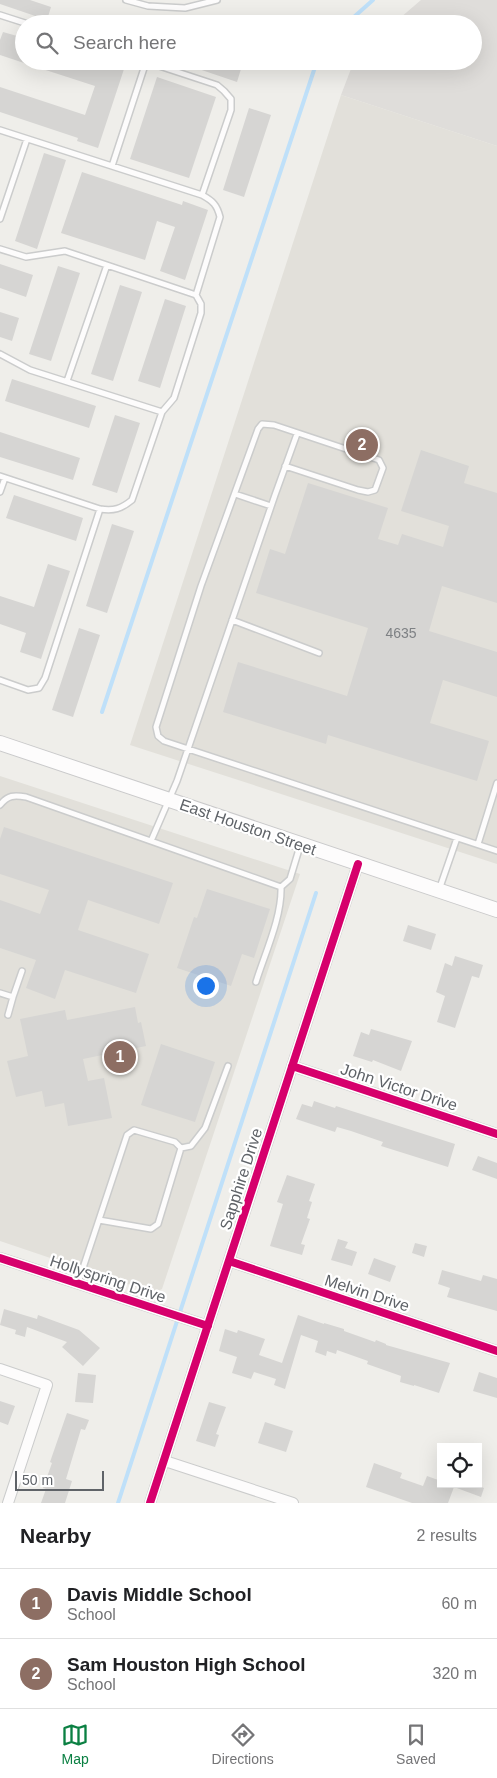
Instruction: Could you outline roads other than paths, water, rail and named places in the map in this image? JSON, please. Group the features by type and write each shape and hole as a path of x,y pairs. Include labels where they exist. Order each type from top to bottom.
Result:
{"main road":[{"name":"East Houston Street","path":"0,743 497,910"}],"street":[{"name":"Sapphire Drive","path":"150,1503 358,864"},
{"name":"John Victor Drive","path":"292,1066 497,1134"},
{"name":"Hollyspring Drive","path":"0,1258 208,1326"},
{"name":"Melvin Drive","path":"229,1261 497,1351"},
{"path":"0,1369 47,1385 8,1503"},
{"path":"164,1461 293,1503"}],"lane":[{"path":"126,0 148,6 185,8 217,0"},
{"path":"0,15 15,20"},
{"path":"112,166 142,70"},
{"path":"170,70 217,85 231,99 231,110 202,195"},
{"path":"0,130 202,195 212,200 218,209 220,217 196,295"},
{"path":"0,219 27,139"},
{"path":"0,249 26,257 65,251 196,295 201,304 201,313 174,398 162,412 132,500 123,508 112,510 100,509 2,477 0,492"},
{"path":"67,381 107,265"},
{"path":"0,354 30,370 162,412"},
{"path":"285,466 368,492 375,490 381,478 383,468 379,460 274,425 262,424 258,429 201,586 156,727 158,736 164,741 497,851"},
{"path":"151,841 170,800 297,434"},
{"path":"235,494 271,506"},
{"path":"0,680 28,690 39,688 45,678 100,509"},
{"path":"232,620 319,653"},
{"path":"478,844 497,783"},
{"path":"0,805 6,798 13,795 26,797 281,887"},
{"path":"439,891 457,838"},
{"path":"256,982 275,923 281,887 290,879 300,845"},
{"path":"8,1015 22,971"},
{"path":"0,993 13,997"},
{"path":"181,1148 191,1146 205,1128 228,1066"},
{"path":"77,1284 127,1136 134,1130 174,1142 181,1148"},
{"path":"100,1220 151,1229 158,1224 181,1148"}],"waterway":[{"path":"356,15 373,0"},
{"path":"102,712 314,70"},
{"path":"118,1503 316,893"}],"place":[{"name":"Sam Houston High School","path":"362,445"},
{"name":"Davis Middle School","path":"120,1057"}]}
